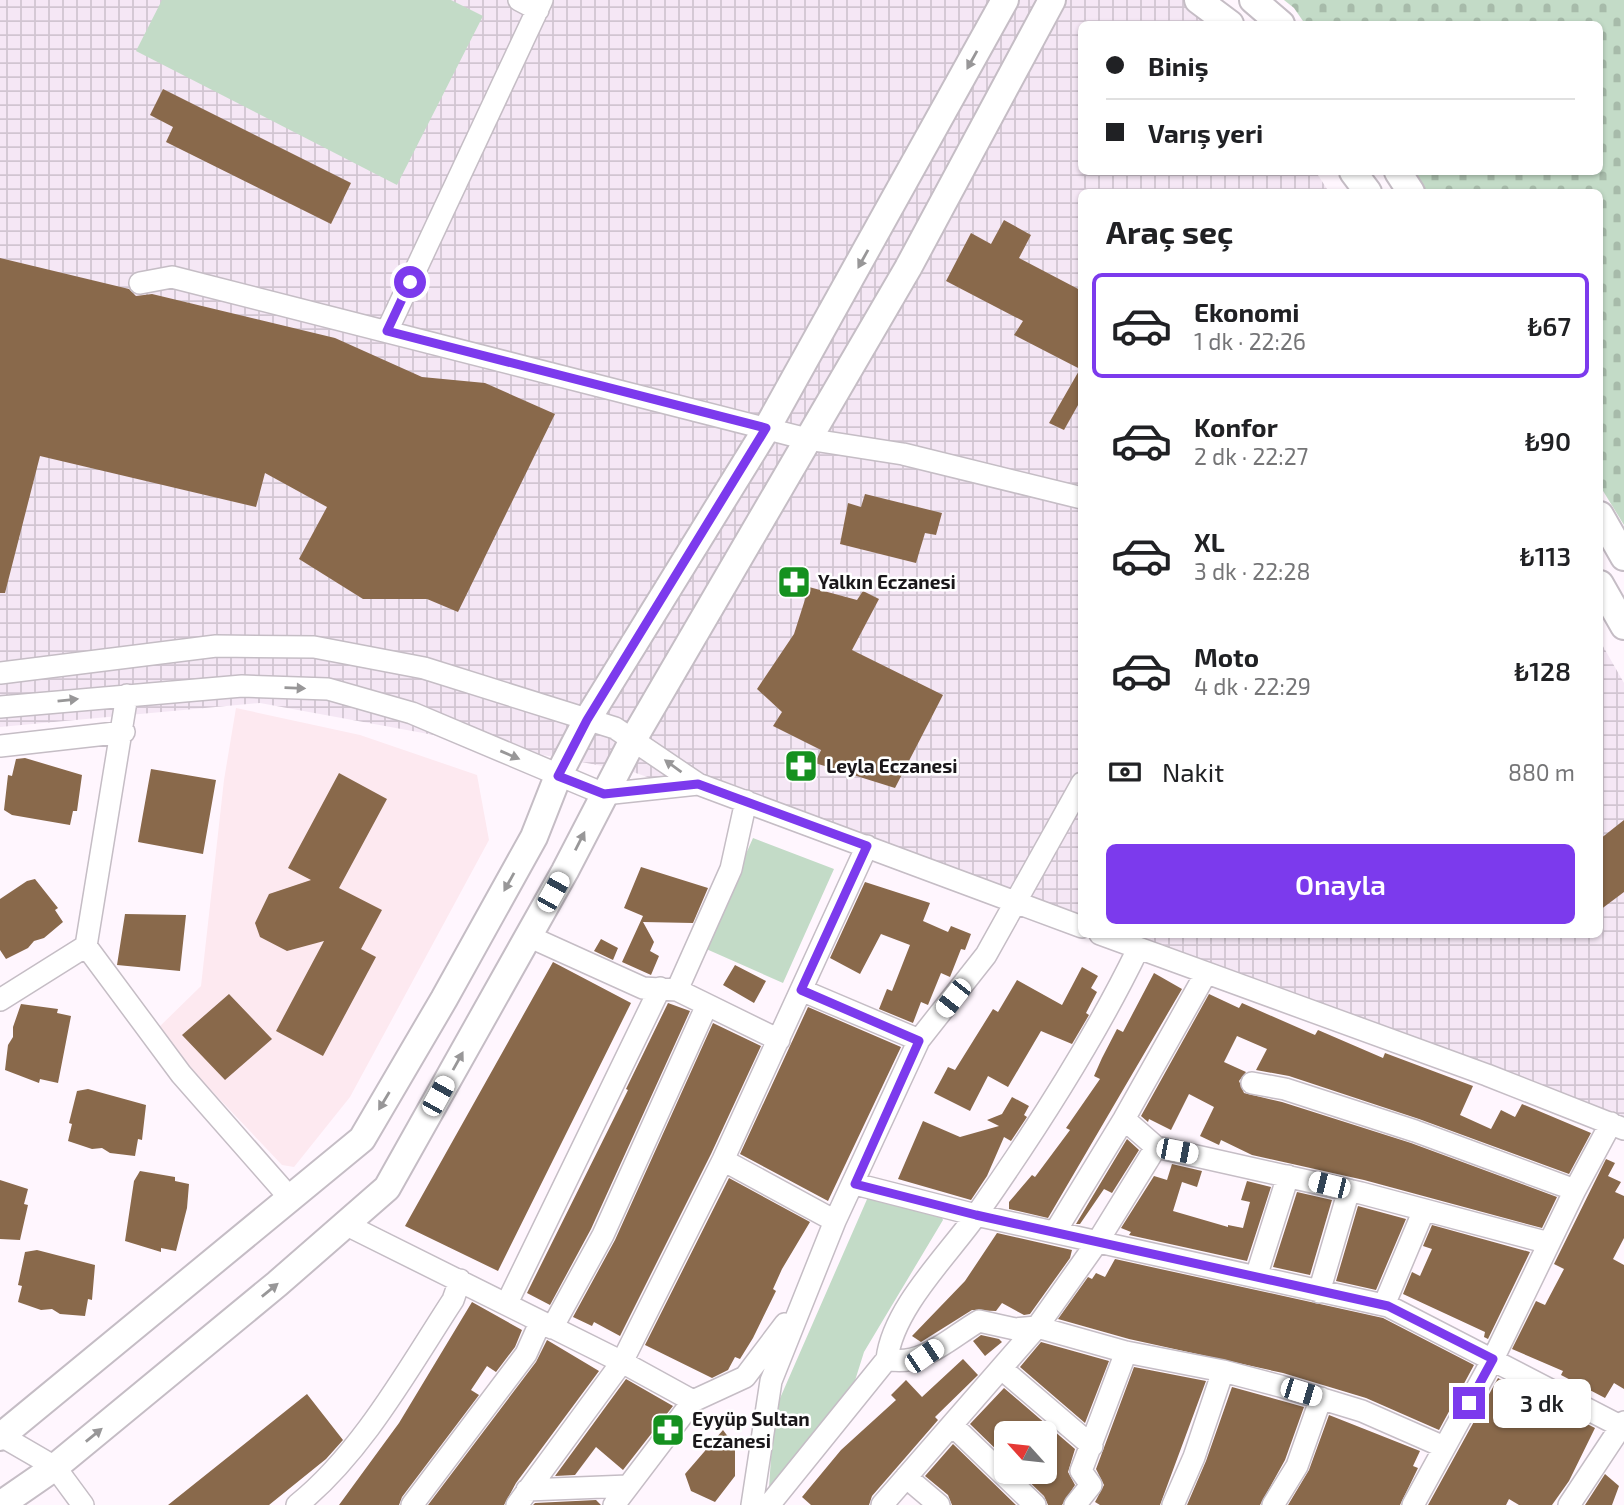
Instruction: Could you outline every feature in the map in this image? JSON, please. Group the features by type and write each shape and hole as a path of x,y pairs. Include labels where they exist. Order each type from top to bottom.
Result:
{"main road":[{"path":"7,1499 55,1467 347,1225 387,1188 528,936 634,738 908,268 1052,0"},
{"path":"1035,32 1066,0"},
{"path":"1198,0 1226,21"},
{"path":"1253,0 1278,21"},
{"path":"0,1436 362,1139 534,837 558,776 587,720 766,428 850,283 1002,5"},
{"path":"1603,519 1624,556"},
{"path":"1603,589 1624,626"}],"street":[{"path":"387,331 533,3"},
{"path":"140,283 172,277 807,439 903,454 1078,497"},
{"path":"0,673 216,646 314,647 424,668 615,728 634,738 698,784 1078,925"},
{"path":"0,707 242,686 328,689 412,713 604,794 698,784"},
{"path":"127,695 124,732 97,869 86,946 181,1074 290,1198"},
{"path":"0,746 124,732"},
{"path":"752,1505 771,1381 799,1305 835,1221 855,1184 919,1041 986,955 1078,790"},
{"path":"507,1303 731,869 746,801"},
{"path":"522,1498 622,1362 723,1160 867,846"},
{"path":"528,936 643,988 669,989 707,1004 779,1040"},
{"path":"1110,938 1205,975 1487,1075 1618,1126 1575,1190 1493,1359 1413,1505"},
{"path":"0,1000 86,946"},
{"path":"769,1505 887,1359 888,1348 907,1308 976,1215 1107,1013 1138,949"},
{"path":"1055,1232 1124,1119 1205,975"},
{"path":"801,990 919,1041"},
{"path":"412,1505 546,1326 603,1235 707,1004"},
{"path":"1252,1083 1285,1089 1415,1131 1575,1190"},
{"path":"1124,1119 1156,1147 1349,1190 1549,1243"},
{"path":"882,1505 1037,1328 1098,1241 1156,1147"},
{"path":"723,1160 835,1221"},
{"path":"1256,1277 1289,1176"},
{"path":"855,1184 976,1215 1402,1310 1623,1426 1569,1505"},
{"path":"1319,1292 1349,1190"},
{"path":"1384,1305 1424,1210"},
{"path":"347,1225 507,1303 546,1326 622,1362 693,1401"},
{"path":"297,1505 311,1494 375,1419 453,1300 460,1280"},
{"path":"614,1505 693,1401 745,1377 799,1305"},
{"path":"887,1359 903,1363 924,1356 979,1321 1015,1329 1037,1328 1126,1352 1223,1371 1321,1398 1362,1411 1444,1447"},
{"path":"1075,1505 1091,1485 1081,1471 1126,1352"},
{"path":"1002,1369 1092,1446"},
{"path":"1173,1505 1194,1457 1223,1371"},
{"path":"1273,1505 1297,1466 1321,1398"},
{"path":"952,1425 1035,1505"},
{"path":"0,1436 55,1467 83,1505"},
{"path":"906,1477 939,1505"},
{"path":"522,1498 628,1486"}],"shaded area":[{"path":"0,0 1184,0 1212,21 1078,21 1078,175 1318,175 1327,189 1078,189 1078,926 630,771 260,703 0,727"},
{"path":"1603,646 1624,683 1624,1125 1111,938 1603,938"},
{"path":"236,708 360,735 477,775 489,840 350,1097 294,1167 282,1165 155,1031 201,986 224,780"}],"green space":[{"path":"162,0 451,0 483,16 397,185 136,51"},
{"path":"1284,0 1624,0 1624,525 1603,491 1603,189 1410,189 1400,175 1603,175 1603,21 1303,21"},
{"path":"753,838 834,869 783,983 704,948"},
{"path":"868,1197 940,1213 943,1220 864,1352 853,1387 769,1488 774,1412"}],"building":[{"path":"163,89 351,183 331,224 166,142 173,127 150,115"},
{"path":"1004,220 1031,235 1019,258 1078,289 1078,368 1014,335 1023,321 946,281 971,233 991,244"},
{"path":"0,258 129,289 136,296 152,294 335,338 422,377 485,383 555,414 458,612 427,599 363,599 299,559 327,507 265,473 256,507 40,456 5,593 0,593"},
{"path":"1078,372 1078,405 1064,430 1049,423"},
{"path":"865,494 942,513 936,535 925,533 916,563 840,544 848,503 861,507"},
{"path":"809,587 857,600 863,591 879,599 852,650 943,695 895,788 815,763 821,750 773,726 782,712 757,689 794,634"},
{"path":"25,758 82,775 77,811 73,811 70,825 12,815 4,810 8,775 12,776 16,759"},
{"path":"151,769 216,780 203,854 138,842"},
{"path":"339,773 387,799 339,888 382,910 361,949 376,957 323,1056 276,1031 324,941 287,951 260,937 255,923 269,894 311,880 288,868"},
{"path":"1624,820 1624,892 1603,908 1603,837"},
{"path":"641,867 708,888 693,923 643,922 654,942 650,951 659,956 651,975 622,962 643,916 624,908"},
{"path":"35,879 58,908 55,910 63,922 44,938 34,941 28,948 6,959 0,950 0,899 27,881"},
{"path":"865,882 930,903 923,921 948,932 951,926 971,934 965,950 961,949 950,977 941,973 928,1005 921,1002 913,1023 879,1009 887,989 892,991 910,945 881,934 860,974 830,958"},
{"path":"125,914 186,915 180,971 117,965"},
{"path":"601,939 618,948 613,960 594,951"},
{"path":"553,962 631,1003 498,1271 405,1226"},
{"path":"735,965 766,981 754,1003 723,985"},
{"path":"1082,967 1098,976 1091,988 1097,992 1086,1013 1089,1015 1072,1044 1041,1031 1008,1087 988,1076 970,1111 934,1093 948,1067 955,1070 993,1009 998,1012 1017,980 1062,1005"},
{"path":"1154,973 1182,989 1048,1218 1009,1209 1009,1202 1032,1175 1035,1177 1070,1130 1066,1128 1100,1079 1094,1076 1117,1029 1123,1032"},
{"path":"229,994 272,1039 225,1080 182,1035"},
{"path":"1209,994 1239,1008 1242,1003 1315,1035 1318,1030 1383,1058 1385,1053 1473,1086 1460,1115 1491,1129 1501,1110 1515,1117 1522,1104 1591,1133 1569,1174 1419,1119 1289,1076 1256,1070 1267,1049 1237,1036 1224,1062 1246,1072 1239,1081 1244,1093 1282,1102 1411,1143 1557,1197 1542,1228 1364,1180 1252,1155 1221,1140 1219,1145 1200,1136 1214,1107 1189,1094 1171,1130 1149,1119 1148,1122 1141,1116"},
{"path":"668,1003 690,1011 591,1229 550,1305 527,1293"},
{"path":"21,1004 58,1009 57,1013 71,1016 58,1083 40,1079 39,1083 5,1070 8,1045 13,1037 13,1027"},
{"path":"808,1007 901,1047 828,1201 740,1154"},
{"path":"713,1023 761,1046 711,1154 620,1336 594,1322 592,1326 573,1317 615,1240"},
{"path":"88,1089 146,1105 142,1140 138,1139 135,1156 110,1153 102,1148 92,1149 68,1141 72,1124 69,1123 77,1091"},
{"path":"1012,1097 1029,1106 1024,1115 1027,1117 1011,1141 1004,1137 987,1176 971,1200 898,1179 923,1121 960,1137 999,1126 987,1120 1002,1114"},
{"path":"1127,1139 1139,1150 1112,1193 1104,1189 1080,1224 1076,1224"},
{"path":"1606,1159 1615,1163 1608,1176 1621,1182 1615,1192 1624,1196 1624,1238 1613,1259 1624,1265 1624,1389 1614,1383 1605,1398 1561,1375 1563,1371 1512,1349 1536,1301 1545,1305 1564,1269 1554,1264"},
{"path":"1172,1164 1202,1171 1197,1187 1182,1182 1173,1211 1228,1227 1243,1228 1250,1202 1241,1200 1247,1181 1271,1187 1247,1261 1129,1235 1131,1232 1121,1228 1154,1176 1167,1180"},
{"path":"140,1171 175,1177 175,1181 189,1184 187,1208 176,1251 161,1248 161,1252 125,1241 134,1181"},
{"path":"729,1178 810,1222 782,1269 773,1289 776,1291 740,1359 735,1357 728,1370 712,1378 645,1345"},
{"path":"0,1180 28,1189 24,1204 28,1205 20,1240 0,1239"},
{"path":"1297,1192 1332,1200 1310,1275 1273,1267"},
{"path":"1358,1206 1406,1219 1376,1290 1336,1281"},
{"path":"1432,1225 1530,1252 1488,1339 1484,1337 1485,1332 1403,1294 1412,1272 1420,1276 1432,1249 1423,1246"},
{"path":"997,1233 1072,1250 1070,1258 1030,1314 1024,1315 1002,1303 996,1311 972,1310 921,1342 912,1336 965,1281"},
{"path":"37,1250 95,1265 92,1300 88,1299 85,1316 60,1314 52,1309 41,1310 18,1302 22,1286 18,1285 25,1252"},
{"path":"1115,1259 1383,1318 1474,1365 1439,1430 1366,1398 1283,1373 1129,1339 1058,1319 1088,1277 1092,1279 1096,1273 1105,1277"},
{"path":"472,1302 522,1330 515,1347 496,1372 487,1366 471,1390 479,1395 402,1497 399,1505 339,1505 399,1423"},
{"path":"981,1335 1002,1342 985,1356 973,1341"},
{"path":"547,1340 599,1371 516,1483 504,1505 428,1505 536,1362"},
{"path":"1041,1342 1109,1361 1085,1423 1020,1367"},
{"path":"963,1359 978,1375 935,1417 938,1420 872,1496 869,1505 811,1505 802,1497 841,1450 896,1400 891,1395 906,1380 922,1397"},
{"path":"1134,1367 1206,1381 1160,1505 1100,1505 1095,1502 1104,1485 1096,1469"},
{"path":"1498,1378 1595,1428 1569,1481 1552,1505 1519,1505 1509,1499 1506,1505 1428,1505"},
{"path":"626,1379 673,1406 623,1470 596,1447 575,1475 555,1476"},
{"path":"1232,1387 1304,1407 1285,1460 1260,1505 1187,1505 1206,1461"},
{"path":"1004,1388 1042,1421 994,1421 994,1447 970,1424"},
{"path":"307,1394 343,1440 326,1459 269,1505 168,1505"},
{"path":"1329,1415 1420,1451 1413,1466 1418,1468 1400,1505 1288,1505 1309,1470"},
{"path":"723,1430 735,1446 735,1476 715,1502 691,1491 685,1474"},
{"path":"1057,1434 1075,1449 1068,1472 1075,1485 1062,1505 1048,1505 1044,1496 1032,1484 1057,1484"},
{"path":"953,1444 1016,1505 952,1505 948,1495 925,1476"},
{"path":"1605,1474 1619,1486 1612,1505 1585,1505"},
{"path":"596,1500 601,1505 533,1505 535,1503"}],"place":[{"name":"Yalkın Eczanesi","path":"794,582"},
{"name":"Leyla Eczanesi","path":"801,766"},
{"name":"Eyyüp Sultan Eczanesi","path":"668,1430"}],"route":[{"path":"410,282 387,331 766,428 587,720 558,776 604,794 698,784 867,846 801,990 919,1041 855,1184 976,1215 1402,1310 1493,1359 1469,1403"}]}
